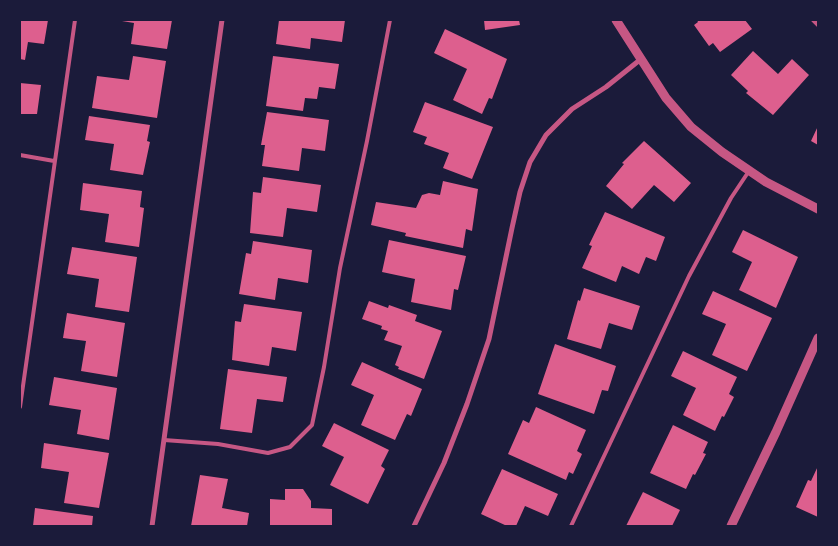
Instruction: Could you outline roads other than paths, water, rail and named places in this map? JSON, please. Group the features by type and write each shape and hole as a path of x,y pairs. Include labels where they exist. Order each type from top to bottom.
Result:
{"street":[{"path":"152,526 222,20"},
{"path":"616,20 666,98 691,127 722,152 749,170 818,210"},
{"path":"414,526 444,464 489,339 520,192 530,162 546,135 572,109 606,87 641,59"},
{"path":"731,526 818,338"}],"lane":[{"path":"20,408 75,20"},
{"path":"164,440 218,444 268,453 290,447 312,425 324,368 340,268 390,20"},
{"path":"813,20 818,25"},
{"path":"20,155 54,161"},
{"path":"571,526 689,276 730,198 749,170"}]}
